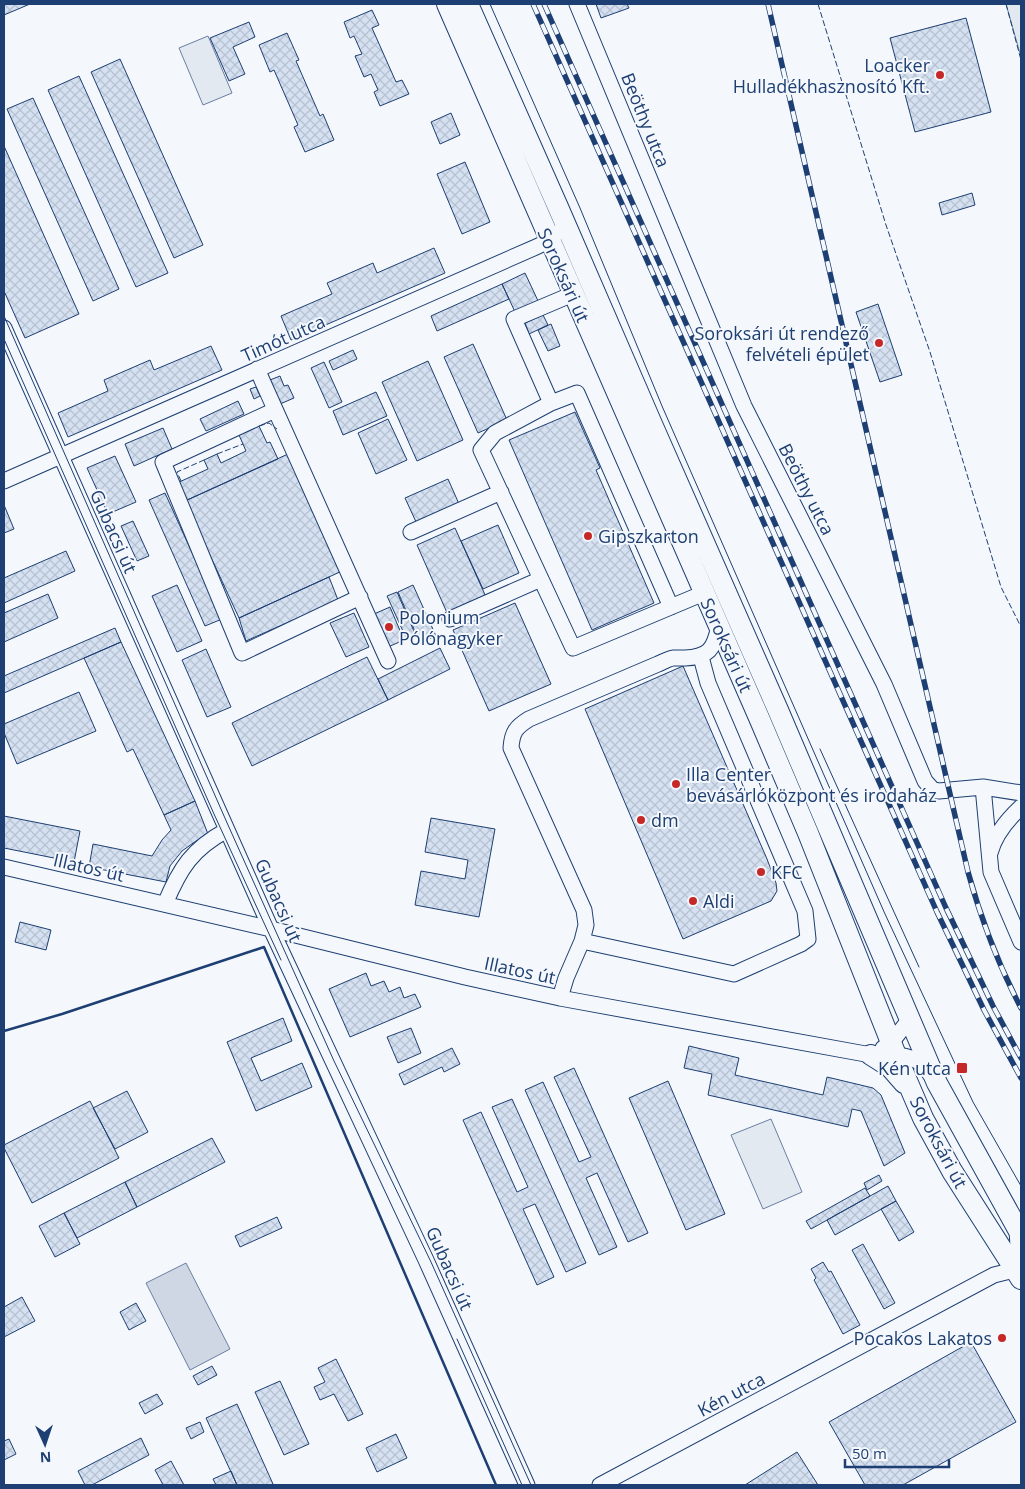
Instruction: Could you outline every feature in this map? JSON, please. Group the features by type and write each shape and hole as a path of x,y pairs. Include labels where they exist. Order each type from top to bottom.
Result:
{"main road":[{"name":"Soroksári út","path":"447,4 808,833 910,1090 952,1171 1019,1273"},
{"name":"Soroksári út","path":"468,4 562,214 778,710 937,1083 1019,1232"},
{"path":"871,1055 890,1067 910,1090"}],"street":[{"name":"Beöthy utca","path":"577,4 744,406 884,684 925,781 933,790 939,791 983,787 1021,793"},
{"path":"549,241 559,230 562,214"},
{"name":"Timót utca","path":"4,481 549,241"},
{"path":"551,403 514,319 573,294"},
{"name":"Gubacsi út","path":"4,328 271,929 426,1260 527,1485"},
{"path":"257,370 388,660"},
{"path":"670,607 577,393 551,403 495,433 481,450 573,648 704,593"},
{"path":"275,410 163,462 242,653 360,597"},
{"path":"411,532 501,492"},
{"path":"450,619 541,579"},
{"path":"560,998 566,978 582,941 586,925 584,910 511,748 512,736 519,725 529,719 672,658 701,657 707,654 713,646 718,626"},
{"path":"582,941 734,974 801,944 808,938 805,911 708,683 701,657"},
{"path":"983,787 991,872 1021,942"},
{"path":"989,857 992,844 1008,818 1021,807"},
{"path":"165,904 176,879 191,856 207,841 227,830"},
{"name":"Illatos út","path":"4,867 560,998 871,1055 893,1049 921,1062 937,1083"},
{"path":"893,1049 910,1020"},
{"path":"1019,1232 1019,1273"},
{"name":"Kén utca","path":"600,1485 980,1282 994,1275 1019,1273"}],"shaded area":[{"path":"1006,4 1021,4 1021,57"},
{"path":"208,36 232,93 203,105 179,48"},
{"path":"771,1119 802,1192 763,1209 731,1135"},
{"path":"186,1263 230,1349 190,1370 146,1283"}],"building":[{"path":"4,4 30,4 4,15"},
{"path":"596,4 627,4 629,8 601,18"},
{"path":"372,10 379,25 372,28 396,82 402,80 409,94 380,106 374,92 378,90 371,74 364,77 355,56 362,54 354,36 350,38 344,22"},
{"name":"Loacker Hulladékhasznosító Kft.","path":"966,18 991,112 915,132 890,38"},
{"path":"249,22 255,37 233,47 245,74 229,81 210,38"},
{"path":"287,33 299,60 296,61 320,116 323,114 334,140 305,152 294,127 298,125 274,70 270,72 259,45"},
{"path":"120,59 203,245 174,258 91,72"},
{"path":"79,76 168,273 136,287 48,90"},
{"path":"33,98 119,289 93,301 7,109"},
{"path":"451,113 460,135 440,144 431,122"},
{"path":"4,146 79,314 25,338 4,291"},
{"path":"465,162 490,222 462,234 437,174"},
{"path":"972,193 975,205 942,215 939,203"},
{"path":"434,248 445,273 291,340 281,316 332,294 327,283 373,263 377,273"},
{"path":"525,273 539,303 516,314 502,284"},
{"path":"502,284 509,299 437,331 431,316"},
{"name":"Soroksári út rendező felvételi épület","path":"878,304 902,375 880,382 856,312"},
{"path":"543,315 548,325 529,334 525,323"},
{"path":"551,324 560,346 548,351 538,330"},
{"path":"473,344 507,420 478,433 444,357"},
{"path":"211,346 222,370 68,437 58,413 108,391 104,380 150,360 154,370"},
{"path":"353,350 357,359 333,370 329,361"},
{"path":"428,361 463,440 417,461 382,382"},
{"path":"324,362 342,402 329,408 311,368"},
{"path":"280,376 284,386 288,385 294,398 280,404 270,380"},
{"path":"256,387 260,396 254,399 250,389"},
{"path":"376,392 387,416 343,435 333,411"},
{"path":"238,401 244,414 206,431 200,419"},
{"name":"Gipszkarton","path":"575,412 600,468 596,470 654,603 592,630 509,440"},
{"path":"388,419 407,460 376,474 358,433"},
{"path":"259,426 267,443 270,442 278,459 185,501 177,483 208,469 204,460 217,454 221,463 246,451 239,435"},
{"path":"163,428 172,449 134,466 125,444"},
{"path":"288,454 342,571 239,618 185,501"},
{"path":"115,456 136,502 108,514 87,468"},
{"path":"448,479 459,504 417,524 405,498"},
{"path":"165,493 222,619 205,626 149,500"},
{"path":"4,505 14,529 4,533"},
{"path":"133,521 149,556 137,561 121,526"},
{"path":"498,525 519,573 483,589 461,541"},
{"path":"455,528 486,597 448,615 417,545"},
{"path":"66,551 75,571 4,603 4,578"},
{"path":"329,577 338,600 246,641 239,618"},
{"path":"177,585 202,641 177,652 152,596"},
{"path":"413,585 436,636 420,643 398,592"},
{"path":"397,592 416,636 407,640 387,596"},
{"path":"48,594 58,618 4,642 4,613"},
{"path":"515,603 551,684 489,711 453,630"},
{"name":"Polonium Pólónagyker","path":"390,607 404,640 388,647 374,614"},
{"path":"354,613 369,647 346,657 330,623"},
{"path":"115,628 121,642 4,693 4,676"},
{"path":"121,642 195,801 164,815 133,749 127,752 84,658"},
{"path":"440,648 450,669 388,700 378,679"},
{"path":"206,649 231,707 207,717 182,660"},
{"path":"367,657 388,700 252,766 232,723"},
{"name":"Illa Center bevásárlóközpont és irodaház","path":"683,666 767,859 777,891 771,901 683,939 585,709"},
{"path":"79,692 96,731 17,764 4,733 4,724"},
{"path":"195,801 208,834 182,851 170,866 166,882 89,867 93,844 152,856 171,830 164,815"},
{"path":"4,816 80,831 74,862 4,848"},
{"path":"431,818 495,829 479,917 415,905 421,871 465,879 468,860 425,852"},
{"path":"20,922 51,930 46,950 15,942"},
{"path":"366,973 371,986 384,981 389,992 400,987 404,998 415,994 421,1007 350,1037 329,989"},
{"path":"283,1018 292,1041 251,1058 261,1081 302,1063 312,1087 256,1111 227,1042"},
{"path":"411,1028 421,1053 398,1063 387,1037"},
{"path":"689,1046 739,1058 735,1075 823,1095 827,1077 873,1088 881,1095 905,1153 884,1166 861,1111 852,1109 848,1127 708,1095 712,1074 684,1068"},
{"path":"452,1048 460,1064 444,1072 442,1067 404,1085 399,1074"},
{"path":"574,1068 648,1233 628,1242 597,1173 586,1178 617,1247 599,1255 525,1090 543,1082 579,1162 591,1157 554,1077"},
{"path":"668,1081 725,1214 686,1230 629,1098"},
{"path":"127,1091 148,1132 115,1149 93,1108"},
{"path":"512,1099 586,1263 566,1272 535,1204 523,1209 554,1277 537,1285 463,1120 481,1112 517,1192 528,1187 492,1107"},
{"path":"90,1101 119,1158 32,1203 4,1145"},
{"path":"212,1138 225,1162 137,1207 125,1182"},
{"path":"879,1175 882,1181 867,1190 864,1183"},
{"path":"125,1182 137,1207 77,1238 64,1213"},
{"path":"888,1186 896,1201 835,1235 827,1220"},
{"path":"865,1188 870,1196 811,1229 806,1221"},
{"path":"896,1201 914,1232 899,1241 881,1209"},
{"path":"64,1213 80,1244 55,1257 39,1226"},
{"path":"277,1217 282,1228 240,1247 235,1236"},
{"path":"863,1244 895,1303 884,1309 852,1250"},
{"path":"823,1262 829,1272 831,1271 860,1325 843,1334 814,1280 816,1278 811,1269"},
{"path":"22,1297 35,1321 4,1337 4,1307"},
{"path":"136,1303 146,1321 129,1330 120,1312"},
{"path":"971,1342 1016,1422 903,1485 865,1485 829,1422"},
{"path":"336,1359 363,1414 348,1421 334,1394 320,1400 314,1387 325,1382 318,1368"},
{"path":"212,1366 217,1375 198,1385 193,1376"},
{"path":"280,1381 309,1444 284,1455 255,1392"},
{"path":"157,1394 163,1404 145,1414 139,1403"},
{"path":"237,1404 273,1484 237,1485 206,1418"},
{"path":"200,1422 204,1432 191,1439 186,1428"},
{"path":"396,1434 407,1458 377,1472 366,1448"},
{"path":"141,1438 149,1455 92,1485 85,1485 78,1471"},
{"path":"9,1439 16,1454 4,1460 4,1441"},
{"path":"797,1452 818,1485 745,1485"},
{"path":"171,1461 184,1485 163,1485 155,1470"},
{"path":"231,1471 237,1485 216,1485 213,1479"}],"tram line":[{"path":"490,4 580,208 662,406 885,914 973,1102 1021,1186"},
{"path":"4,316 334,1061 431,1262 531,1485"},
{"path":"4,339 214,814 281,960"},
{"path":"820,749 919,967"},
{"path":"457,1339 522,1485"}],"railway":[{"path":"533,4 937,912 984,1010 1021,1078"},
{"path":"544,4 946,908 993,1006 1021,1058"},
{"path":"768,4 968,872 991,941 1021,1008"}],"fence":[{"path":"818,4 886,225 930,352 1001,587 1021,627"},
{"path":"1006,4 1021,60"},
{"path":"259,426 269,423 277,429"},
{"path":"217,454 243,444"},
{"path":"181,481 177,472 204,460"}],"wall":[{"path":"4,1031 62,1014 264,947 496,1485"}],"place":[{"name":"Loacker Hulladékhasznosító Kft.","path":"940,75"},
{"name":"Soroksári út rendező felvételi épület","path":"879,343"},
{"name":"Gipszkarton","path":"588,536"},
{"name":"Polonium Pólónagyker","path":"389,627"},
{"name":"Illa Center bevásárlóközpont és irodaház","path":"676,784"},
{"name":"dm","path":"641,820"},
{"name":"KFC","path":"761,872"},
{"name":"Aldi","path":"693,901"},
{"name":"Kén utca","path":"962,1068"},
{"name":"Pocakos Lakatos","path":"1002,1338"}]}
